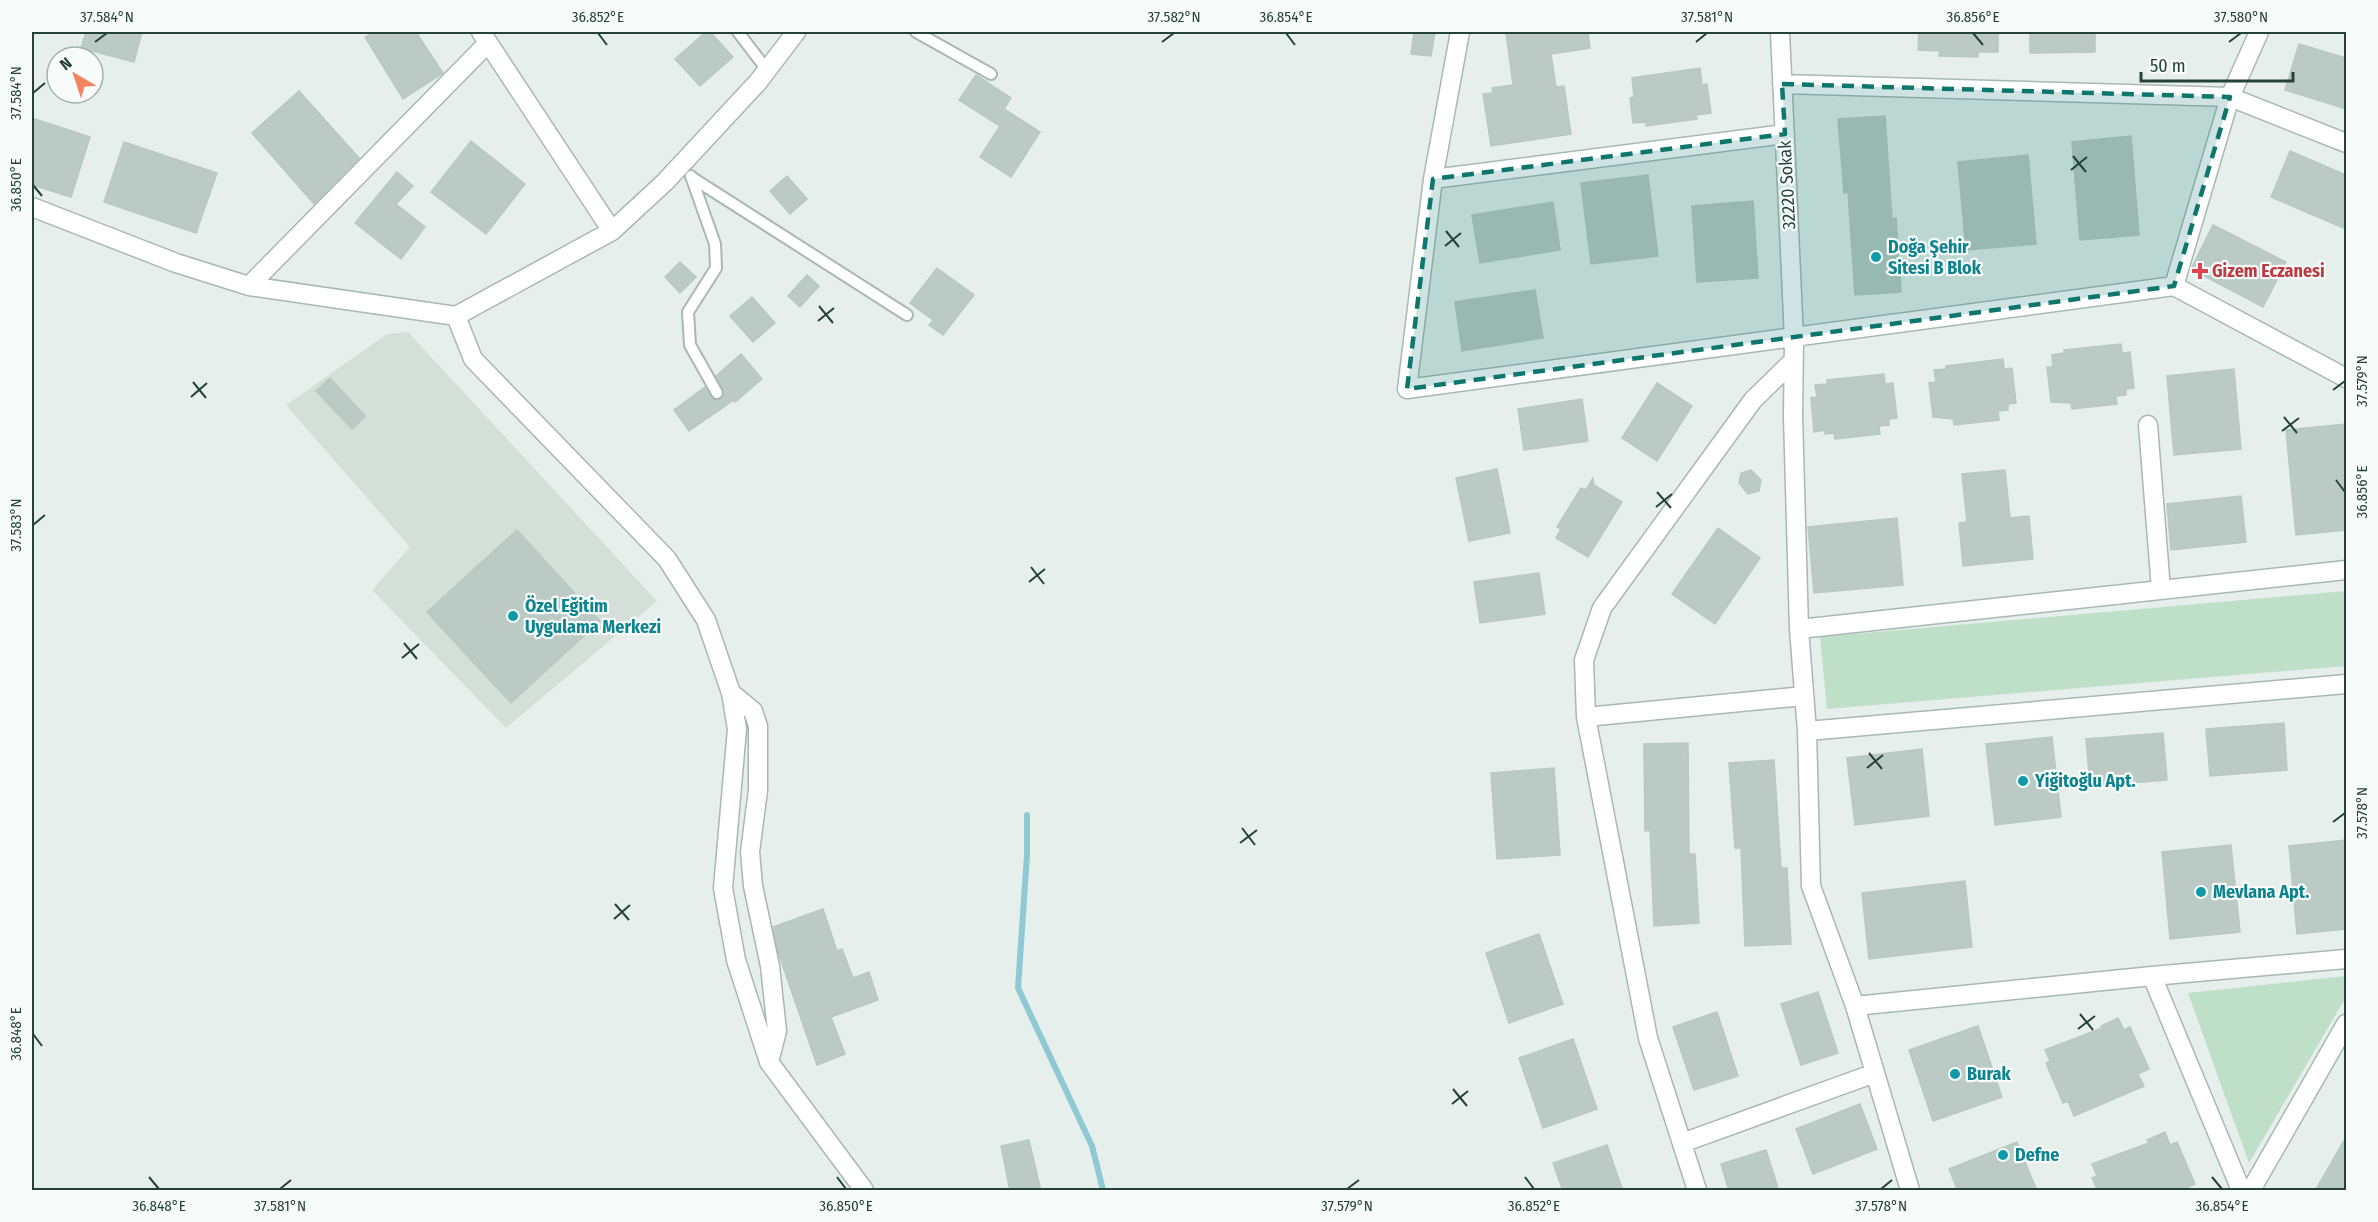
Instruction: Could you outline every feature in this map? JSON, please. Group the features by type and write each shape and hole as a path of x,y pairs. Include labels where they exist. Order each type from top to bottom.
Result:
{"street":[{"path":"32,207 165,259 249,286 456,316 612,231 688,168 796,32"},
{"path":"1460,32 1433,179 1407,389 1794,339 2174,286 2346,378"},
{"name":"32220 Sokak","path":"1780,32 1794,339 1799,629 1807,731 1811,886 1855,1006 1910,1191"},
{"path":"2174,286 2230,97 2259,32"},
{"path":"249,286 484,37 612,231"},
{"path":"1782,84 2230,97 2346,143"},
{"path":"1433,179 1785,134"},
{"path":"456,316 473,359 667,560 706,620 731,693 737,729 723,888 736,960 769,1062 861,1188"},
{"path":"1697,1191 1648,1038 1586,717 1584,660 1602,608 1753,400 1794,360"},
{"path":"2148,425 2161,590"},
{"path":"1799,629 2346,570"},
{"path":"1807,731 2346,684"},
{"path":"731,693 753,711 758,726 758,790 750,852 753,886 770,966 777,1031 769,1062"},
{"path":"1586,717 1804,696"},
{"path":"1855,1006 2346,959"},
{"path":"2152,976 2241,1191"},
{"path":"2251,1191 2346,1024"},
{"path":"1682,1143 1875,1073"}],"lane":[{"path":"738,32 767,70"},
{"path":"916,32 991,74"},
{"path":"688,168 907,315"},
{"path":"688,168 715,244 716,268 688,312 690,345 717,393"}],"highlighted area":[{"path":"1782,84 2230,97 2174,286 1407,389 1433,179 1785,134"}],"shaded area":[{"path":"408,332 657,601 506,728 372,590 410,547 286,405 387,334"}],"green space":[{"path":"2346,591 2346,666 1827,709 1820,637"},
{"path":"2346,976 2346,997 2249,1163 2188,993"}],"building":[{"path":"86,32 142,32 134,62 105,54 105,45 82,45"},
{"path":"374,32 416,32 443,73 403,99 365,37"},
{"path":"706,32 710,32 733,57 700,86 675,59"},
{"path":"1414,32 1435,32 1431,56 1411,54"},
{"path":"1506,32 1588,32 1590,48 1551,54 1556,87 1564,86 1571,134 1491,146 1483,94 1493,93 1492,88 1513,85"},
{"path":"1919,32 1998,32 1998,52 1978,52 1978,57 1939,56 1940,51 1918,50"},
{"path":"2030,32 2095,32 2095,52 2030,53"},
{"path":"2299,44 2346,58 2346,109 2285,90"},
{"path":"1700,68 1702,85 1707,84 1711,113 1696,115 1697,119 1646,126 1646,122 1633,123 1630,98 1634,97 1632,78"},
{"path":"976,75 1011,98 1004,109 1040,132 1011,177 980,157 1000,126 959,100"},
{"path":"299,91 359,158 314,204 252,133"},
{"path":"1885,116 1892,219 1896,218 1901,292 1855,295 1848,192 1844,193 1838,119"},
{"path":"32,118 90,137 71,197 32,185"},
{"path":"2131,136 2139,235 2080,240 2072,142"},
{"path":"471,141 525,184 486,234 431,192"},
{"path":"124,142 217,173 196,233 104,202"},
{"path":"2290,151 2346,175 2346,229 2271,197"},
{"path":"2028,155 2036,244 1966,250 1958,162"},
{"path":"397,172 413,186 396,204 425,227 401,259 355,223"},
{"path":"1648,175 1658,256 1591,264 1581,183"},
{"path":"787,176 807,199 790,214 770,191"},
{"path":"1753,201 1758,278 1697,282 1692,206"},
{"path":"1553,202 1560,250 1480,263 1472,215"},
{"path":"2213,225 2286,262 2263,307 2191,269"},
{"path":"680,262 696,277 680,293 665,277"},
{"path":"937,268 974,295 943,335 929,325 933,320 910,303"},
{"path":"807,275 819,286 800,307 788,296"},
{"path":"1535,290 1543,338 1462,351 1455,302"},
{"path":"752,297 775,323 753,342 730,316"},
{"path":"2121,344 2122,353 2130,352 2134,388 2126,389 2126,395 2116,396 2117,404 2072,409 2071,403 2051,402 2047,367 2053,367 2052,355 2064,353 2064,350"},
{"path":"741,354 762,379 735,402 734,400 689,431 674,410 705,387 713,399 721,399 724,393 716,376"},
{"path":"2003,359 2004,369 2012,368 2016,403 2008,404 2008,410 1998,411 1999,420 1954,425 1953,419 1933,417 1929,383 1936,382 1934,370 1946,369 1946,366"},
{"path":"2234,369 2241,449 2174,455 2167,376"},
{"path":"1884,374 1885,384 1893,383 1897,418 1889,419 1889,425 1879,426 1880,434 1835,439 1834,433 1825,434 1824,430 1814,432 1811,398 1817,397 1815,385 1827,384 1827,380"},
{"path":"330,378 365,416 352,429 316,391"},
{"path":"1657,383 1692,406 1657,461 1622,438"},
{"path":"1582,399 1588,441 1524,450 1518,409"},
{"path":"2346,424 2346,530 2296,535 2286,430"},
{"path":"1497,469 1510,533 1469,541 1456,478"},
{"path":"1751,470 1761,480 1759,491 1748,494 1739,483 1741,473"},
{"path":"2005,470 2010,518 2029,516 2033,559 1963,566 1959,523 1967,522 1962,474"},
{"path":"1593,478 1594,485 1622,502 1588,557 1556,538 1561,529 1557,527 1581,488 1586,490"},
{"path":"2241,496 2246,542 2171,550 2167,504"},
{"path":"1897,518 1903,585 1814,593 1808,527"},
{"path":"1718,528 1760,558 1715,624 1672,594"},
{"name":"Özel Eğitim Uygulama Merkezi","path":"517,530 600,621 511,703 427,612"},
{"path":"1539,573 1545,614 1480,623 1474,582"},
{"path":"2284,723 2287,770 2210,776 2206,729"},
{"path":"2163,733 2167,780 2090,786 2086,739"},
{"name":"Yiğitoğlu Apt.","path":"2052,737 2061,817 1995,825 1986,744"},
{"path":"1688,743 1689,854 1695,854 1699,923 1654,926 1650,830 1645,831 1644,744"},
{"path":"1922,749 1929,816 1855,825 1847,758"},
{"path":"1774,760 1781,868 1787,868 1791,944 1745,946 1741,848 1735,848 1729,763"},
{"path":"1554,768 1560,855 1497,859 1491,773"},
{"path":"2346,840 2346,929 2297,934 2289,846"},
{"name":"Mevlana Apt.","path":"2231,845 2240,932 2170,939 2162,852"},
{"path":"1965,881 1972,947 1869,959 1862,893"},
{"path":"823,909 837,951 842,949 853,978 869,972 878,1000 831,1017 845,1054 817,1065 778,952 773,927"},
{"path":"1539,934 1563,1004 1509,1023 1486,953"},
{"path":"1818,992 1838,1053 1801,1065 1781,1004"},
{"path":"1717,1012 1738,1076 1694,1090 1673,1027"},
{"path":"2118,1018 2124,1030 2130,1027 2149,1069 2138,1074 2144,1086 2074,1116 2068,1101 2063,1103 2046,1063 2050,1061 2045,1050 2102,1028 2101,1026"},
{"name":"Burak","path":"1978,1026 2002,1097 1933,1121 1909,1050"},
{"path":"1573,1039 1597,1109 1543,1128 1519,1058"},
{"path":"1860,1104 1877,1149 1813,1174 1796,1129"},
{"path":"2165,1132 2170,1145 2177,1142 2195,1184 2179,1191 2098,1191 2092,1178 2097,1176 2092,1164 2149,1143 2147,1140"},
{"path":"2346,1137 2346,1191 2315,1191"},
{"path":"1029,1140 1041,1191 1010,1191 1001,1146"},
{"name":"Defne","path":"2017,1142 2037,1191 1958,1191 1949,1169"},
{"path":"1607,1145 1623,1191 1563,1191 1553,1163"},
{"path":"1766,1150 1779,1191 1729,1191 1721,1164"}],"waterway":[{"path":"1027,815 1027,855 1018,988 1092,1146 1103,1190"}],"place":[{"name":"Doğa Şehir Sitesi B Blok","path":"1876,257"},
{"name":"Gizem Eczanesi","path":"2200,271"},
{"name":"Özel Eğitim Uygulama Merkezi","path":"513,616"},
{"name":"Yiğitoğlu Apt.","path":"2023,781"},
{"name":"Mevlana Apt.","path":"2201,892"},
{"name":"Burak","path":"1955,1074"},
{"name":"Defne","path":"2003,1155"}]}
